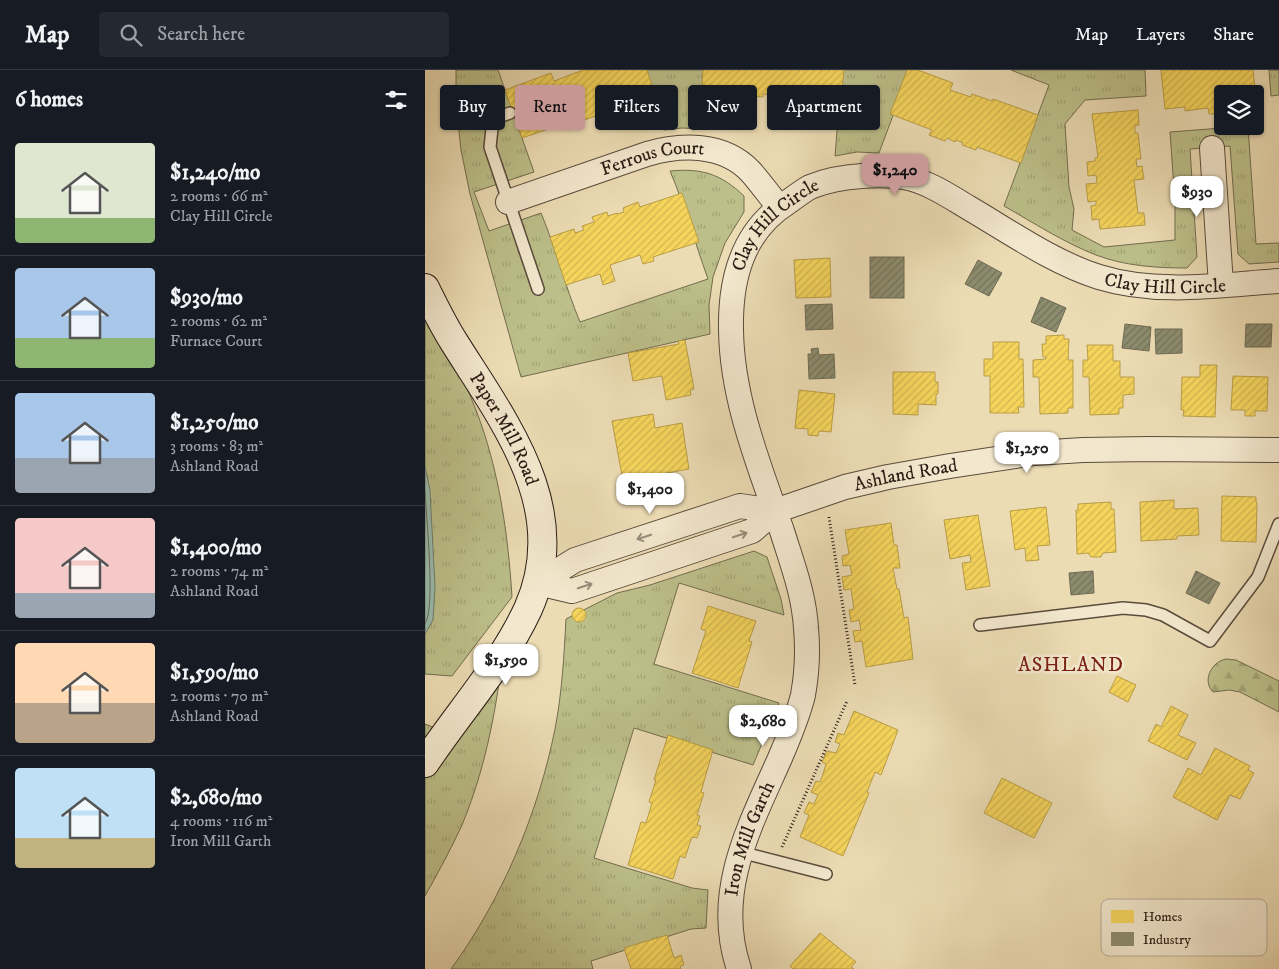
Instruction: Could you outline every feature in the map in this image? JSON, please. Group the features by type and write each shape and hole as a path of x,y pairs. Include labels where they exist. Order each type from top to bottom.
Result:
{"main road":[{"name":"Paper Mill Road","path":"425,288 452,339 501,416 520,451 532,479 542,531 542,555 538,582"},
{"path":"425,763 502,655 528,608 538,582"}],"street":[{"name":"Ferrous Court","path":"508,202 647,154 666,148 684,146 707,149 728,156 748,170 779,207"},
{"path":"1212,148 1221,285"},
{"name":"Clay Hill Circle","path":"775,511 743,417 734,375 731,331 732,291 739,261 756,232 779,207 809,188 843,177 904,177 937,189 1059,260 1096,276 1127,284 1157,287 1279,281"},
{"name":"Ashland Road","path":"538,582 575,560 740,506 775,511 845,487 887,477 1035,454 1150,449 1279,450"},
{"name":"Iron Mill Garth","path":"739,969 731,928 731,891 740,852 791,732 803,695 807,662 807,629 803,601 796,572 775,511"}],"lane":[{"path":"510,113 493,119 490,147 538,289"},
{"path":"980,625 1123,608 1146,610 1163,615 1210,641 1259,576 1279,524"},
{"path":"740,852 826,874"}],"path":[{"path":"828,511 855,685"},
{"path":"776,861 847,701"}],"green space":[{"path":"456,70 498,70 503,85 456,85"},
{"path":"642,70 706,70 705,85 688,85 688,128 678,128 678,85 648,85"},
{"path":"842,70 910,70 879,153 857,152 835,156 837,130 880,130 880,85 841,85"},
{"path":"1011,70 1145,70 1146,96 1085,100 1065,124 1069,187 1074,209 1072,230 1104,247 1175,240 1175,202 1170,132 1214,129 1214,135 1249,135 1256,244 1279,243 1279,262 1249,264 1238,254 1230,146 1190,149 1197,257 1187,268 1141,266 1107,259 1072,244 1004,206 1049,85"},
{"path":"1269,70 1279,70 1279,95 1271,96"},
{"path":"505,90 515,118 515,130 519,130 534,172 474,192 489,231 541,213 580,322 708,279 670,171 681,170 710,174 736,188 744,196 744,212 725,243 713,277 709,305 710,334 521,377 470,194 459,130 505,130"},
{"path":"425,298 476,410 491,456 505,526 512,597 452,676 425,674"},
{"path":"754,551 767,557 781,599 784,615 679,583 654,664 779,703 753,765 634,728 594,858 692,888 708,890 706,928 691,929 591,961 593,969 451,969 502,885 516,855 539,793 555,729 566,619 617,593 650,585"},
{"path":"1226,659 1236,660 1279,681 1279,712 1240,692 1229,690 1213,692 1208,683 1210,672 1216,664"},
{"path":"502,661 492,724 477,785 462,825 425,896 425,724 451,734"}],"water":[{"path":"425,466 430,490 435,587 433,620 425,634"}],"building: Homes":[{"path":"583,70 647,70 652,85 595,85 595,116 585,120 585,85 519,85 551,73 554,81"},
{"path":"703,70 844,70 842,85 767,85 767,94 763,94 763,97 757,97 757,85 702,85"},
{"path":"907,70 918,70 953,83 950,90 971,97 972,94 992,101 993,99 1038,115 1021,163 977,147 976,150 962,145 963,143 956,140 955,142 947,138 945,141 929,135 932,130 890,114"},
{"path":"1161,70 1253,70 1255,85 1214,85 1214,114 1209,114 1208,108 1185,111 1185,107 1165,109"},
{"path":"515,86 515,118 505,90"},
{"path":"1138,110 1139,125 1135,125 1135,133 1138,133 1141,159 1136,159 1137,167 1142,166 1144,179 1134,180 1138,213 1144,213 1145,225 1100,229 1099,219 1092,220 1091,206 1096,205 1096,201 1088,202 1086,184 1097,183 1096,175 1088,176 1087,162 1095,161 1095,158 1098,157 1092,114"},
{"path":"519,130 545,130 522,138"},
{"path":"682,193 699,242 653,257 654,261 643,264 640,255 610,265 615,281 603,285 600,274 566,285 550,237 574,229 575,233 584,230 582,226 594,222 592,217 607,212 608,216 617,214 624,212 623,208 638,202 640,207"},
{"path":"830,258 831,297 796,298 794,260"},
{"path":"1064,335 1064,339 1069,339 1068,360 1073,360 1073,408 1068,408 1068,413 1040,414 1039,377 1033,377 1033,360 1046,359 1046,357 1043,357 1042,344 1046,344 1046,336"},
{"path":"685,340 694,389 690,390 691,395 666,400 662,376 633,381 628,353 679,344 678,341"},
{"path":"993,342 1019,342 1019,359 1023,359 1024,407 1018,407 1019,413 990,413 990,376 984,376 984,359 993,359"},
{"path":"1087,345 1113,345 1113,361 1120,361 1120,377 1134,377 1134,394 1123,395 1123,408 1119,408 1119,414 1090,415 1089,377 1083,377 1083,360 1088,360"},
{"path":"1200,365 1217,365 1215,417 1183,416 1184,410 1181,410 1182,377 1200,377"},
{"path":"893,372 935,372 935,382 938,382 936,405 918,404 918,415 893,414"},
{"path":"1233,376 1268,377 1267,411 1255,411 1255,416 1245,416 1245,410 1231,410"},
{"path":"799,390 835,394 831,432 819,431 818,436 808,435 808,429 795,428"},
{"path":"653,414 655,428 682,423 689,469 623,481 612,421"},
{"path":"1222,496 1256,497 1256,542 1221,541"},
{"path":"1174,500 1174,509 1198,508 1199,535 1177,536 1177,539 1141,541 1140,502"},
{"path":"1111,502 1111,509 1114,509 1116,552 1103,553 1101,557 1091,557 1088,553 1077,554 1076,510 1078,510 1078,504"},
{"path":"1046,507 1050,545 1037,546 1039,560 1026,561 1025,548 1015,550 1010,511"},
{"path":"978,515 990,586 966,590 962,563 971,562 970,555 950,559 944,520"},
{"path":"891,523 894,545 897,545 900,568 893,568 904,618 908,617 913,659 866,667 862,641 855,642 853,631 861,630 859,620 851,622 849,610 854,609 851,589 844,590 842,577 852,575 850,565 843,566 842,556 849,554 845,530"},
{"path":"708,606 756,621 749,641 752,642 738,688 692,673 706,631 701,629"},
{"path":"576,608 582,608 586,615 582,622 576,622 572,618 572,612"},
{"path":"1117,676 1136,685 1128,702 1109,692"},
{"path":"1171,706 1188,715 1178,735 1196,743 1187,760 1148,741 1156,724 1161,727"},
{"path":"854,711 898,730 881,775 875,772 867,792 869,793 843,856 800,837 809,815 804,813 809,802 814,804 818,795 811,792 816,781 820,782 823,774 826,764 822,762 827,751 836,753 840,744 835,742 838,733 844,735"},
{"path":"668,735 713,750 701,792 704,793 697,815 700,816 697,825 701,826 697,838 692,837 685,858 680,856 673,879 628,865 641,822 646,823 652,803 649,802 656,780 654,780"},
{"path":"1215,748 1250,766 1248,770 1254,773 1240,799 1230,795 1217,820 1173,797 1188,768 1201,775"},
{"path":"1002,778 1052,803 1034,838 984,813"},
{"path":"820,933 856,962 851,967 854,969 793,969 790,966"},
{"path":"667,935 674,958 681,955 684,965 680,966 681,969 631,969 624,948"}],"building: Industry":[{"path":"870,257 904,257 904,298 870,298"},
{"path":"978,260 1002,273 989,296 965,284"},
{"path":"1041,297 1066,308 1056,332 1031,322"},
{"path":"832,304 833,329 806,330 805,305"},
{"path":"1125,324 1151,327 1149,351 1122,348"},
{"path":"1246,324 1272,324 1271,347 1245,347"},
{"path":"1155,329 1182,329 1182,353 1156,354"},
{"path":"818,348 819,355 834,354 835,378 809,379 808,354 812,354 811,349"},
{"path":"1093,571 1094,593 1071,595 1069,573"},
{"path":"1196,571 1220,583 1209,604 1186,593"}],"district":[{"name":"ASHLAND","path":"1071,665"}]}
